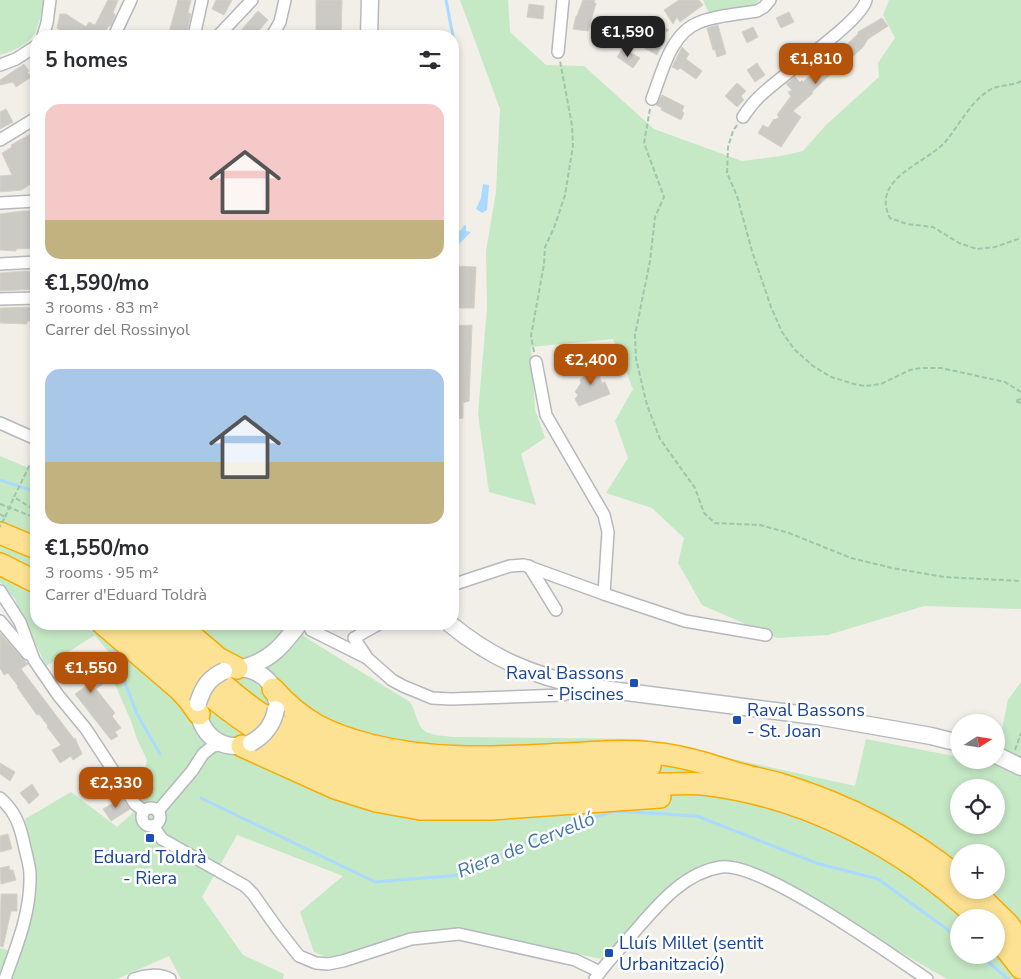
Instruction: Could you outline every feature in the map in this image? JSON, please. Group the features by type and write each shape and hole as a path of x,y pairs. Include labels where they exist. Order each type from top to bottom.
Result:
{"highway":[{"path":"3,522 30,532"},
{"path":"3,522 30,543"},
{"path":"0,549 30,563"},
{"path":"0,564 30,579"},
{"path":"110,630 180,690 201,716"},
{"path":"135,630 249,725 298,754 334,770 377,782 421,790 458,793 636,784 702,784 741,791 789,804 841,825 878,843 924,873 969,909"},
{"path":"162,630 256,710 298,735 325,748 384,766 433,774 489,774 611,767 675,766 735,772"},
{"path":"185,630 218,658 235,669"},
{"path":"274,699 300,716 350,740 419,755 480,758 639,752 692,759 788,787 866,817 935,859 950,871"},
{"path":"239,744 335,788 376,801 420,809 491,809 661,797 789,804"},
{"path":"1005,931 1021,941"},
{"path":"1005,937 1021,968"}],"street":[{"path":"45,30 50,0"},
{"path":"118,30 131,0"},
{"path":"195,30 202,0"},
{"path":"224,30 252,0"},
{"path":"274,30 278,0"},
{"path":"275,30 280,22 285,0"},
{"path":"369,30 370,0"},
{"path":"558,52 563,0"},
{"path":"652,99 673,48 680,36 690,27 712,18 758,11 770,0"},
{"path":"743,117 757,98 836,33 859,12 866,4 866,0"},
{"path":"0,65 16,59 30,50"},
{"path":"0,140 30,122"},
{"path":"0,204 30,201"},
{"path":"0,264 30,262"},
{"path":"0,300 30,298"},
{"path":"536,362 546,415 604,515 608,532 604,594"},
{"path":"0,423 30,436"},
{"path":"459,583 510,566 529,566 685,621 766,635"},
{"path":"529,566 556,610"},
{"path":"0,591 20,622 34,660"},
{"path":"0,621 34,660 58,695 86,729 135,804 144,812"},
{"path":"158,811 192,772 198,760 204,741 201,716 202,691 209,680 235,669 265,660 301,630"},
{"path":"311,630 367,658 392,680 415,692 432,698 563,695 588,687"},
{"path":"367,658 354,638 368,630"},
{"path":"458,630 478,645 517,667 558,681 588,687 823,717 950,741"},
{"path":"198,760 208,749 216,745 239,744 264,734 269,728 274,699 275,665 284,643"},
{"path":"235,669 261,675 274,699"},
{"path":"201,716 216,740 239,744"},
{"path":"0,798 10,807 20,824 30,873 29,903 24,926 5,979"},
{"path":"158,811 150,808 144,812 142,817 144,822 152,826 162,839 244,886 253,894 300,956 308,960 328,964 411,939 459,934 575,960 598,975 665,898 685,882 699,874 723,867 748,871 813,904 926,979"},
{"path":"152,826 159,820 158,811"},
{"path":"134,979 146,975 170,979"}],"path":[{"path":"536,362 531,336 544,264 545,246 554,228 565,195 573,146 566,83 558,52"},
{"path":"1021,81 990,89 979,98 944,143 898,176 886,197 885,208 890,218 908,224 933,227 959,243 977,249 995,247 1021,238"},
{"path":"652,99 644,143 664,197 655,217 652,252 635,335 636,360 647,405 660,439 695,488 704,514 715,523 760,525 788,533 851,558 892,568 944,577 1021,581"},
{"path":"743,117 733,131 728,147 727,173 737,196 752,251 771,307 782,332 794,349 813,366 831,376 854,384 866,386 881,384 910,370 941,368 1005,382 1021,392"},
{"path":"1021,399 1016,401 1021,403"},
{"path":"3,522 30,465"},
{"path":"14,497 30,507"},
{"path":"0,504 3,522"},
{"path":"0,514 3,522"},
{"path":"3,522 30,519"},
{"path":"1009,761 1021,733"}],"green space":[{"path":"0,0 44,0 36,30 30,30 30,38 21,47 0,55"},
{"path":"460,0 508,0 510,32 546,65 584,66 654,129 742,161 803,151 826,125 879,77 878,63 895,38 883,15 889,0 1021,0 1021,609 924,606 828,635 777,638 702,605 678,563 684,538 652,508 606,493 628,458 615,421 633,389 613,339 531,347 535,410 545,438 521,454 536,505 489,492 478,414 487,308 486,251 496,192 500,109"},
{"path":"703,0 759,0 753,6 709,13"},
{"path":"0,456 30,468 30,630 294,630 410,702 423,730 437,735 452,737 642,739 855,786 866,739 950,755 950,769 1005,769 1005,715 1008,700 1021,682 1021,979 947,979 796,889 746,865 717,861 679,877 601,959 458,929 331,959 314,952 300,912 343,876 237,835 202,897 243,955 284,974 283,979 181,979 169,956 117,979 0,979 0,948 20,953 36,896 25,819 71,792 117,827 135,811 147,760 114,682 111,655 95,635 46,666 15,599 0,582"}],"water":[{"path":"483,184 489,185 487,210 482,213 476,209 481,198"},
{"path":"464,225 466,226 466,231 471,232 459,244 459,231"}],"building":[{"path":"108,0 118,0 113,13 115,17 106,30 60,30 57,28 60,14 66,14 86,27 89,22 95,25"},
{"path":"178,0 191,0 188,13 191,14 187,30 170,30"},
{"path":"216,0 232,0 224,15 212,9"},
{"path":"316,0 342,0 341,30 316,30"},
{"path":"583,0 595,0 594,3 596,3 588,31 573,29"},
{"path":"679,0 699,0 703,5 680,22 677,17 673,24 664,10"},
{"path":"529,4 544,6 543,19 527,17"},
{"path":"258,11 268,20 259,30 242,29"},
{"path":"789,12 794,22 781,28 776,18"},
{"path":"882,18 888,26 868,39 863,47 849,60 853,64 843,73 838,67 793,111 801,117 781,147 758,133 763,125 768,128 774,119 779,117 777,115 791,96 788,92 792,90 786,84 795,77 800,82 802,80 803,82 831,55 833,56 840,51 858,32"},
{"path":"656,23 669,30 645,46 654,28"},
{"path":"718,25 726,54 717,57 707,28"},
{"path":"753,27 758,37 747,43 742,32"},
{"path":"664,41 657,55 644,48"},
{"path":"682,47 689,54 686,59 702,71 696,79 680,68 678,70 672,67"},
{"path":"623,48 640,58 633,68 617,57"},
{"path":"757,63 765,75 755,82 747,70"},
{"path":"24,64 29,71 27,72 30,78 16,87 13,82 0,85 0,80"},
{"path":"737,83 746,91 741,96 744,100 737,107 725,96"},
{"path":"662,95 684,106 681,120 661,110 662,108 656,105"},
{"path":"6,109 13,122 0,129 0,112"},
{"path":"30,134 30,184 22,190 0,192 0,176 12,175 2,153 12,147 11,145"},
{"path":"30,211 30,248 16,249 16,251 0,250 0,214"},
{"path":"459,266 476,267 474,308 459,308"},
{"path":"30,271 30,289 0,291 0,273"},
{"path":"30,307 30,321 27,321 27,324 0,323 0,308"},
{"path":"472,325 469,401 463,403 463,418 459,419 459,326"},
{"path":"594,362 602,383 605,382 610,394 579,406 575,399 578,395 575,392 581,383 580,380 584,376 583,372 587,365"},
{"path":"0,633 28,664 21,669 75,738 82,754 73,760 71,756 60,763 52,750 61,745 39,714 37,715 8,673 4,675 0,668"},
{"path":"82,653 96,677 103,684 96,689 115,713 112,716 121,728 115,732 118,736 111,740 75,694 88,685 80,672 65,681 57,668"},
{"path":"0,763 15,772 10,781 0,774"},
{"path":"32,784 39,795 29,804 20,793"},
{"path":"122,798 130,809 111,821 103,809"},
{"path":"8,834 12,849 0,852 0,836"},
{"path":"9,866 10,870 13,870 16,880 1,884 0,868"},
{"path":"1,894 17,894 17,911 11,911 3,947 0,946"}],"waterway":[{"name":"Riera de Cervelló","path":"446,0 452,30"},
{"path":"0,480 30,490"},
{"path":"113,644 119,667 137,714 160,754"},
{"path":"119,666 127,655"},
{"name":"Riera de Cervelló","path":"201,798 375,882 461,875 546,833 614,811 697,816 816,863 878,879 950,931"},
{"name":"Riera de Cervelló","path":"990,964 1008,979"}],"place":[{"name":"Raval Bassons - Piscines","path":"634,683"},
{"name":"Raval Bassons - St. Joan","path":"737,720"},
{"name":"Eduard Toldrà - Riera","path":"150,838"},
{"name":"Lluís Millet (sentit Urbanització)","path":"609,953"}]}
